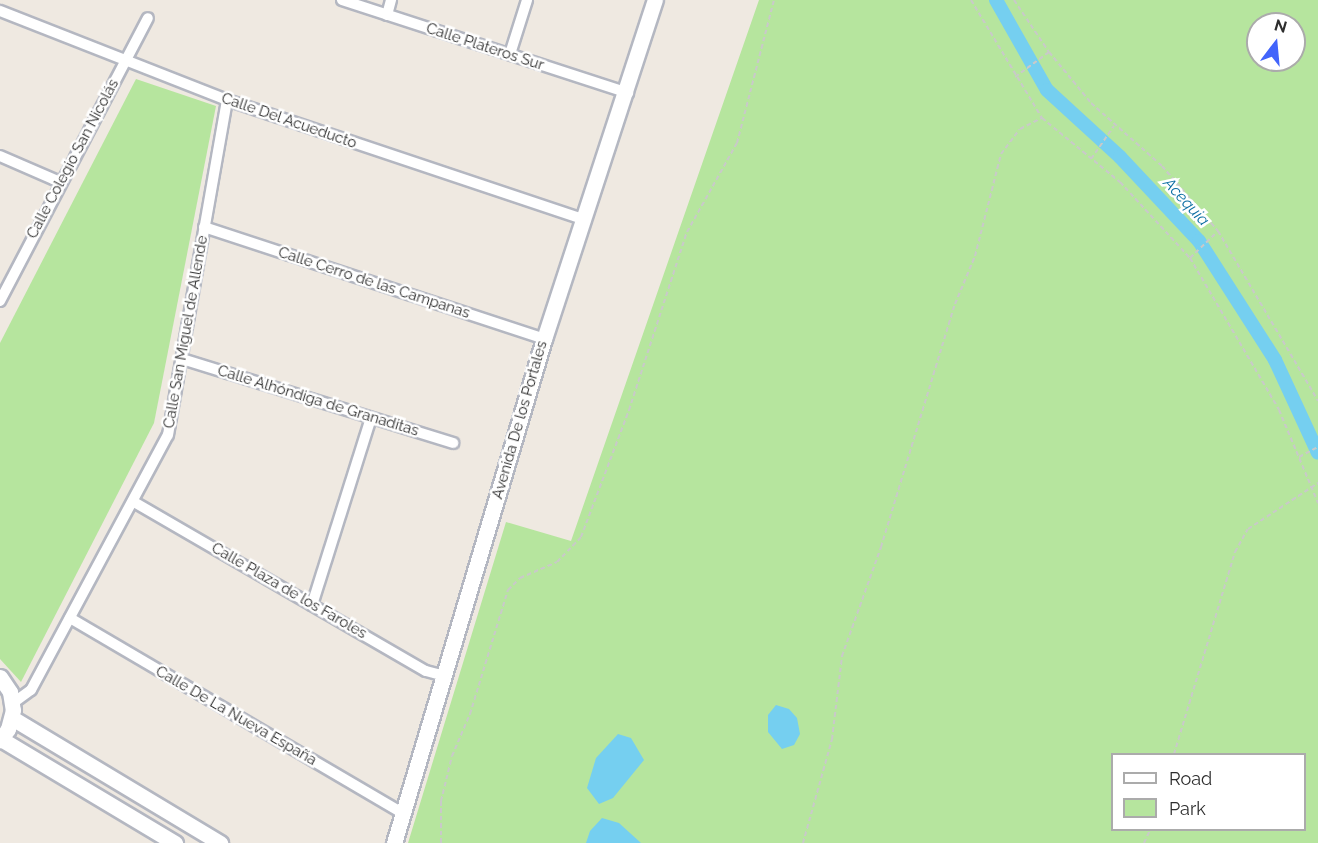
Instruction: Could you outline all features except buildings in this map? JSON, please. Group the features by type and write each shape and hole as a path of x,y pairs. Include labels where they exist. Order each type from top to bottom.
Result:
{"street":[{"name":"Calle Plateros Sur","path":"342,0 628,93"},
{"path":"387,15 391,0"},
{"path":"510,54 527,0"},
{"name":"Avenida De los Portales","path":"394,843 544,339 583,219 628,93 655,0"},
{"name":"Calle Del Acueducto","path":"0,11 125,62 227,100 583,219"},
{"name":"Calle Colegio San Nicolás","path":"1,298 148,18"},
{"name":"Calle San Miguel de Allende","path":"12,710 31,690 168,435 227,100"},
{"path":"0,156 60,182"},
{"name":"Calle Cerro de las Campanas","path":"204,227 544,339"},
{"name":"Calle Alhóndiga de Granaditas","path":"183,359 453,443"},
{"path":"312,605 371,418"},
{"name":"Calle Plaza de los Faroles","path":"134,501 426,670 445,676"},
{"name":"Calle De La Nueva España","path":"70,618 403,813"},
{"path":"0,677 12,710 220,843"},
{"path":"12,710 0,740 175,843"}],"path":[{"path":"441,843 441,801 452,756 471,714 508,590 520,578 557,562 581,537 629,410 687,232 737,142 774,0"},
{"path":"971,0 1015,77 1042,118 1120,182 1190,258 1279,410 1318,503"},
{"path":"1014,0 1048,52 1114,126 1162,166 1218,231 1318,401"},
{"path":"1015,77 1048,52"},
{"path":"803,843 832,739 842,656 881,547 954,304 975,256 1001,154 1020,129 1042,118"},
{"path":"1091,159 1114,126"},
{"path":"1190,258 1218,231"},
{"path":"1299,457 1318,447"},
{"path":"1174,753 1235,552 1248,529 1316,484"}],"green space":[{"path":"759,0 1318,0 1318,843 408,843 506,522 571,541"},
{"path":"136,79 216,106 154,423 21,682 0,659 0,343"}],"water":[{"path":"776,705 789,709 797,718 800,734 794,745 782,749 768,732 768,715"},
{"path":"618,734 631,738 644,760 613,798 599,804 587,788 596,758"},
{"path":"602,818 619,823 641,843 586,843 590,831"}],"waterway":[{"name":"Acequia","path":"996,0 1047,90 1120,157 1199,241 1275,360 1318,453"}]}
